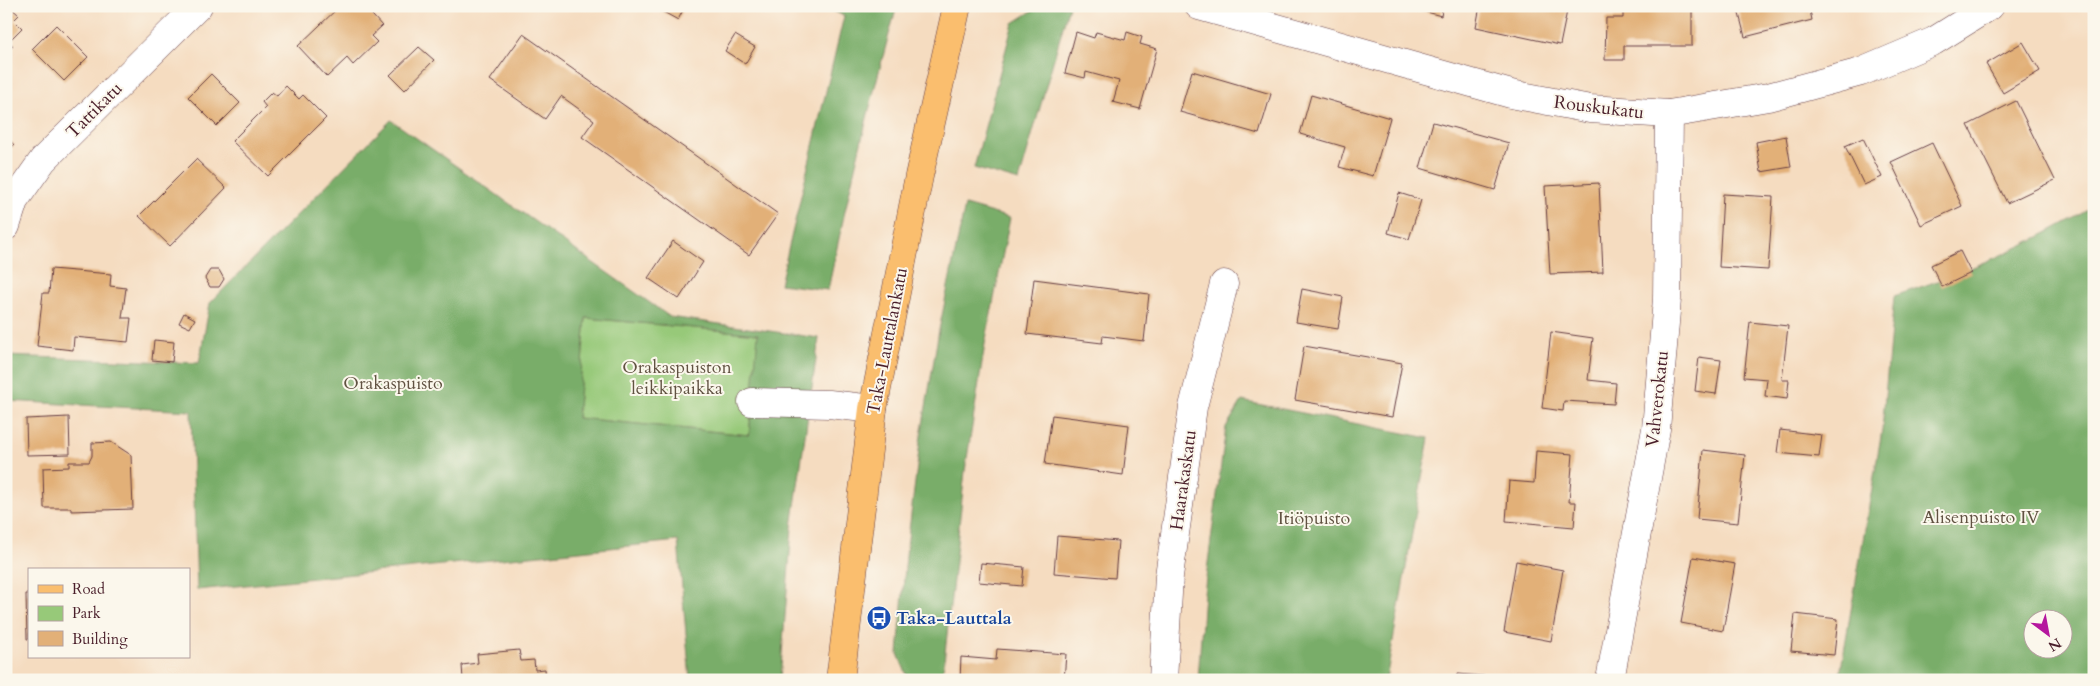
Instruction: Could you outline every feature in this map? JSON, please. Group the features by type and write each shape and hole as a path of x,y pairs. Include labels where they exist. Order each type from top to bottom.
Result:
{"main road":[{"name":"Taka-Lauttalankatu","path":"840,680 873,409 919,176 957,6"}],"street":[{"name":"Tattikatu","path":"6,226 14,202 43,160 198,6"},
{"name":"Rouskukatu","path":"1199,6 1511,94 1590,109 1669,114 1768,97 1861,72 1934,41 1990,6"},
{"name":"Vahverokatu","path":"1610,680 1656,429 1667,298 1669,114"},
{"name":"Haarakaskatu","path":"1163,680 1169,576 1193,408 1224,284"},
{"path":"752,402 830,404 873,409"}],"green space":[{"path":"823,6 897,6 860,147 828,290 780,284 844,16"},
{"path":"1040,6 1069,6 1019,181 974,168 1013,23"},
{"name":"Orakaspuisto","path":"391,120 670,317 819,338 792,527 780,680 690,680 678,541 197,590 191,411 6,401 6,356 199,363 210,303","holes":["586,318 758,334 749,435 577,418"]},
{"path":"965,205 1010,218 985,344 965,471 942,680 909,680 898,654 906,555 920,442 939,330"},
{"name":"Alisenpuisto IV","path":"2094,206 2094,680 1839,680 1882,430 1894,296 1946,278 1997,257 2046,233"},
{"name":"Orakaspuiston leikkipaikka","path":"586,318 759,334 749,435 577,418"},
{"name":"Itiöpuisto","path":"1242,401 1429,438 1386,680 1198,680 1204,593 1226,427"}],"building":[{"path":"9,6 19,15 14,20 22,28 9,41 13,46 6,53 6,9"},
{"path":"340,6 364,6 382,26 371,36 377,42 353,65 347,58 327,77 298,46"},
{"path":"659,6 685,6 678,20 658,9"},
{"path":"1406,6 1443,6 1441,16"},
{"path":"1480,6 1568,6 1560,45 1476,27"},
{"path":"1623,6 1692,6 1692,46 1624,46 1624,60 1605,60 1606,18 1623,18"},
{"path":"1737,6 1809,6 1812,20 1745,37"},
{"path":"56,25 88,57 64,81 32,49"},
{"path":"1076,32 1094,38 1096,32 1125,40 1127,32 1142,37 1140,44 1157,49 1140,109 1113,102 1119,81 1086,72 1085,78 1065,73"},
{"path":"523,34 778,214 749,255 582,137 594,120 561,96 545,119 490,80"},
{"path":"735,35 755,47 745,64 725,51"},
{"path":"2023,42 2040,71 2003,93 1986,64"},
{"path":"419,47 434,60 405,90 390,75"},
{"path":"1192,71 1271,94 1259,134 1180,112"},
{"path":"211,74 240,103 217,126 188,97"},
{"path":"286,86 299,99 303,95 326,118 268,176 232,141 266,107 262,102 272,92 277,96"},
{"path":"1311,95 1390,118 1373,176 1339,167 1345,147 1300,134"},
{"path":"2016,101 2055,180 2007,203 1968,125"},
{"path":"1433,122 1509,143 1495,190 1420,168"},
{"path":"6,136 14,145 6,153"},
{"path":"1786,136 1791,167 1761,172 1756,142"},
{"path":"1863,138 1882,177 1864,185 1845,146"},
{"path":"1932,143 1962,206 1921,225 1891,162"},
{"path":"196,159 226,188 170,246 139,216"},
{"path":"1599,183 1603,272 1550,274 1545,186"},
{"path":"1399,193 1421,200 1409,239 1388,233"},
{"path":"1723,194 1773,197 1768,270 1719,267"},
{"path":"673,241 703,262 679,299 648,278"},
{"path":"1960,251 1971,273 1942,287 1931,265"},
{"path":"51,269 111,274 110,286 126,288 122,318 131,318 128,342 74,337 73,350 37,346 43,293 49,293"},
{"path":"210,270 219,270 224,279 219,287 210,287 205,278"},
{"path":"1034,279 1149,294 1144,341 1103,336 1102,343 1027,334"},
{"path":"1302,289 1343,297 1338,329 1296,322"},
{"path":"184,313 195,319 190,328 179,323"},
{"path":"1750,322 1788,326 1782,380 1789,380 1787,399 1765,396 1767,379 1744,377"},
{"path":"1551,332 1593,338 1588,380 1616,383 1614,404 1564,401 1563,411 1542,408"},
{"path":"154,340 174,342 172,362 152,360"},
{"path":"1304,346 1402,363 1392,417 1295,400"},
{"path":"1699,357 1721,360 1716,394 1695,391"},
{"path":"1052,415 1129,425 1123,475 1045,464"},
{"path":"69,417 70,454 27,455 26,419"},
{"path":"1780,430 1822,435 1819,457 1777,453"},
{"path":"111,442 131,455 133,509 71,511 71,508 44,508 43,468 69,467 69,462 89,462 92,456 92,443"},
{"path":"1703,450 1745,455 1738,523 1697,519"},
{"path":"1536,451 1573,454 1569,502 1576,502 1574,527 1506,521 1509,481 1534,483"},
{"path":"1057,536 1118,541 1115,578 1054,573"},
{"path":"1693,557 1735,564 1723,631 1681,623"},
{"path":"1516,561 1563,570 1551,641 1504,632"},
{"path":"981,563 1024,567 1022,586 979,582"},
{"path":"26,594 28,594 28,639"},
{"path":"1795,614 1838,619 1834,655 1791,651"},
{"path":"997,649 1066,654 1064,680 960,680 961,657 996,660"},
{"path":"519,650 521,661 534,660 535,670 545,669 546,680 463,680 462,665 478,663 477,654"},
{"path":"1458,674 1508,678 1508,680 1458,680"},
{"path":"1666,676 1684,679 1665,680"}],"place":[{"name":"Taka-Lauttala","path":"879,618"}]}
